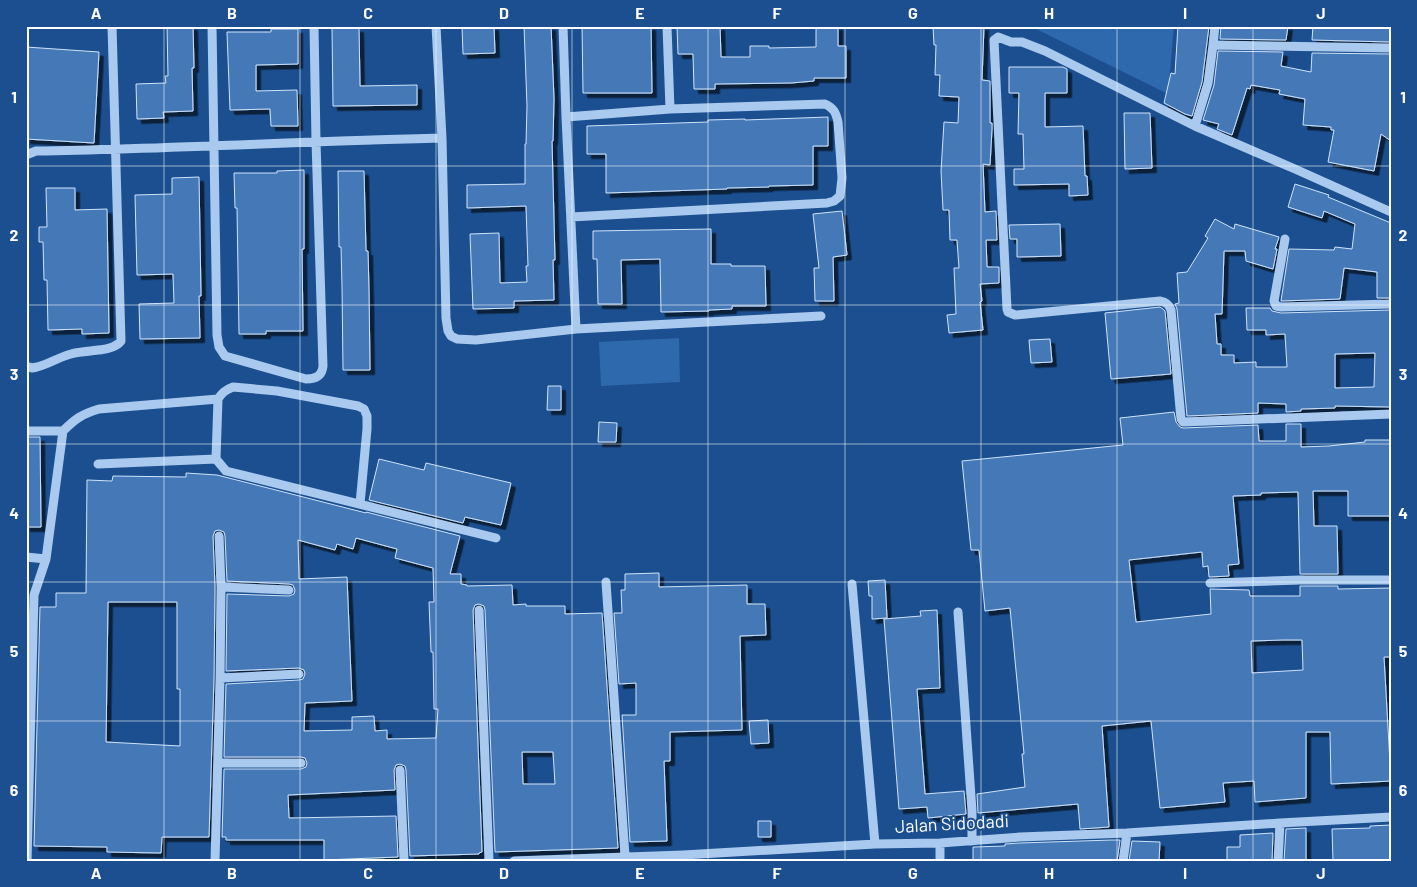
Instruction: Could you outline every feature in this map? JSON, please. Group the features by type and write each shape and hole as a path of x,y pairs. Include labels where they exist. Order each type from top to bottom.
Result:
{"street":[{"path":"26,366 37,368 70,354 111,348 117,346 121,341 112,26"},
{"path":"212,26 217,335 219,347 225,356 302,378 314,379 322,373 323,366 314,26"},
{"path":"436,26 442,138 446,318 448,331 451,336 457,339 476,340 576,329 820,316"},
{"path":"563,26 576,329"},
{"path":"668,26 670,109"},
{"path":"1195,126 1208,83 1215,26"},
{"path":"1391,212 1195,126 1045,51 1022,42 1011,42 1001,37 996,38 994,44 1008,312 1015,315 1165,302 1171,310 1180,418 1183,422 1391,414"},
{"path":"1213,45 1391,48"},
{"path":"566,117 670,109 825,104 832,107 838,122 842,178 840,196 834,201 819,204 571,216"},
{"path":"26,155 36,151 116,150 316,141 442,138"},
{"path":"1285,239 1274,302 1276,306 1391,304"},
{"path":"360,504 367,429 367,416 362,407 277,391 243,387 233,387 222,393 218,399 216,459 226,471 496,538"},
{"path":"27,861 34,595 46,559 63,431 75,419 87,412 99,409 218,399"},
{"path":"26,431 63,431"},
{"path":"98,464 216,459"},
{"path":"216,861 220,678 219,536"},
{"path":"26,557 46,559"},
{"path":"1210,583 1300,580 1391,580"},
{"path":"606,582 625,856"},
{"path":"852,584 875,844"},
{"path":"220,588 289,590"},
{"path":"479,610 489,861"},
{"path":"958,612 972,812 972,840"},
{"path":"220,678 299,674"},
{"path":"218,763 301,763"},
{"path":"400,770 404,861"},
{"name":"Jalan Sidodadi","path":"514,861 625,856 683,858 875,844 940,843 1020,836 1127,833 1391,817"},
{"path":"1278,861 1280,823"},
{"path":"1123,861 1127,833"},
{"path":"940,843 940,861"}],"shaded area":[{"path":"1030,26 1174,26 1168,94"},
{"path":"679,338 680,382 601,386 599,342"}],"building":[{"path":"167,26 193,26 193,111 163,112 164,118 137,119 136,84 166,83 165,76 168,76"},
{"path":"462,26 494,26 495,53 463,54"},
{"path":"524,26 551,26 554,99 552,141 555,260 553,260 554,300 514,301 514,308 473,309 470,234 499,233 500,283 527,282 526,206 467,208 467,185 525,184 527,106"},
{"path":"582,26 651,26 652,93 583,93"},
{"path":"677,26 720,26 721,57 750,57 750,46 769,46 769,48 816,47 816,26 838,26 838,46 846,46 846,78 814,78 814,81 791,83 715,84 715,89 694,89 693,54 678,54"},
{"path":"933,26 984,26 982,80 990,81 990,123 992,123 990,165 983,164 985,212 996,211 997,240 986,240 987,267 999,267 999,283 980,284 983,330 949,333 947,315 956,314 954,268 959,268 957,240 950,240 949,210 943,210 941,171 944,122 958,123 959,97 939,96 940,75 935,75 936,45 934,45"},
{"path":"1178,26 1209,26 1202,82 1192,116 1164,103 1171,73 1175,74"},
{"path":"1221,26 1288,26 1286,40 1220,39"},
{"path":"1313,26 1391,26 1391,42 1312,40"},
{"path":"332,28 359,28 360,86 417,85 417,105 333,106"},
{"path":"271,29 298,29 298,64 256,65 256,91 297,90 298,126 271,126 270,109 230,110 227,32 271,32"},
{"path":"26,47 99,52 94,143 26,139"},
{"path":"1218,51 1283,52 1281,66 1311,72 1312,53 1391,54 1391,141 1381,134 1374,171 1328,162 1334,130 1331,130 1331,127 1303,125 1305,99 1279,94 1280,90 1251,85 1250,89 1247,88 1232,135 1217,129 1219,124 1203,120 1214,85"},
{"path":"1009,67 1063,67 1067,69 1067,93 1045,93 1045,127 1083,126 1085,176 1087,176 1088,195 1069,196 1069,184 1014,185 1014,169 1024,169 1023,134 1018,134 1019,93 1009,93"},
{"path":"1124,113 1150,113 1152,168 1125,169"},
{"path":"828,117 828,146 813,146 813,185 606,193 606,154 587,154 587,126"},
{"path":"304,170 304,249 302,249 303,331 266,331 266,334 239,334 237,208 235,208 234,173 277,173 277,171"},
{"path":"338,171 364,171 366,251 368,251 370,370 343,370"},
{"path":"199,177 200,338 140,339 139,304 174,303 173,274 137,275 135,195 172,194 172,178"},
{"path":"1295,184 1329,195 1328,197 1391,223 1391,298 1377,298 1377,272 1344,268 1340,299 1281,301 1289,249 1334,250 1335,247 1352,249 1355,224 1324,211 1322,218 1288,207"},
{"path":"46,188 75,188 75,210 107,209 109,333 82,334 82,329 48,330 47,280 44,280 43,242 39,242 39,227 47,227"},
{"path":"842,211 847,255 833,257 834,301 815,301 814,268 819,268 813,214"},
{"path":"1215,219 1234,229 1235,224 1279,237 1275,249 1277,249 1273,269 1246,261 1245,251 1224,251 1222,314 1215,314 1217,344 1221,344 1221,355 1234,355 1234,363 1256,362 1256,367 1287,367 1285,334 1266,335 1266,330 1247,330 1246,308 1270,308 1272,311 1281,313 1391,310 1391,407 1335,406 1335,408 1301,409 1301,411 1286,412 1286,404 1258,403 1258,413 1187,416 1175,304 1179,303 1177,273 1187,272 1208,238 1205,236","holes":["1375,353 1374,387 1335,388 1335,354"]},
{"path":"1060,224 1061,256 1017,257 1017,239 1010,239 1009,225"},
{"path":"711,229 711,264 765,266 766,306 732,306 732,309 709,311 661,312 660,259 621,260 622,304 598,304 597,259 593,259 593,231"},
{"path":"1160,307 1165,311 1171,374 1111,379 1105,313"},
{"path":"1050,339 1052,362 1031,363 1029,340"},
{"path":"548,386 561,386 561,410 547,410"},
{"path":"1174,412 1176,422 1183,428 1258,425 1259,441 1286,441 1286,424 1301,424 1301,447 1329,446 1365,442 1365,440 1391,440 1391,516 1348,516 1348,491 1313,491 1314,526 1337,526 1338,574 1300,574 1298,492 1233,496 1239,564 1228,565 1229,576 1209,577 1208,566 1203,567 1202,552 1129,560 1136,622 1211,614 1210,589 1249,590 1250,596 1300,596 1300,586 1338,586 1338,589 1391,588 1391,657 1384,657 1391,781 1331,784 1330,732 1306,732 1306,798 1255,802 1254,781 1223,783 1225,802 1160,808 1151,721 1102,726 1109,827 1080,829 1078,804 978,813 977,794 1025,787 1022,754 1024,754 1010,608 985,611 979,550 971,550 962,461 1123,445 1120,418","holes":["1302,640 1303,670 1252,673 1251,641"]},
{"path":"599,422 617,423 616,442 598,442"},
{"path":"26,437 40,437 41,527 26,527"},
{"path":"379,459 424,470 426,463 511,483 501,525 465,517 463,523 369,500"},
{"path":"186,473 217,475 460,536 450,574 461,574 461,584 467,586 512,585 513,605 565,606 565,614 602,613 618,848 495,852 485,610 484,606 479,604 475,605 473,610 482,852 479,854 410,856 406,770 405,766 400,764 396,765 394,770 395,790 288,795 289,818 396,816 398,857 324,860 324,840 226,840 226,837 222,837 224,769 301,769 306,767 307,763 305,758 301,757 224,757 226,684 299,680 303,679 305,674 304,670 299,668 226,671 227,594 289,596 294,594 295,590 293,585 289,584 227,581 225,536 224,532 219,530 215,531 213,536 215,587 214,678 209,837 162,837 161,853 107,852 107,847 34,846 40,607 56,607 56,593 86,593 87,480 112,481 113,476 186,477","holes":["356,538 397,549 395,558 433,568 434,602 429,602 431,652 433,652 434,709 438,709 436,738 387,739 387,730 375,731 374,716 352,717 352,730 304,731 305,703 352,701 347,577 299,579 298,540 335,550 337,544 353,549","108,602 177,602 177,689 180,689 180,746 106,742","522,752 553,752 555,784 523,784"]},
{"path":"659,573 659,587 747,585 747,604 765,604 766,635 740,636 742,730 670,732 670,761 664,761 667,841 630,842 622,715 636,715 636,683 619,684 614,613 622,613 621,590 625,590 625,574"},
{"path":"885,580 887,618 872,619 872,596 869,596 868,581"},
{"path":"937,610 940,688 917,689 925,794 964,791 966,814 928,818 927,807 899,809 884,619 921,616 920,611"},
{"path":"768,720 769,743 751,744 749,721"},
{"path":"758,821 771,821 771,837 758,837"},
{"path":"1391,825 1391,861 1333,861 1332,829 1370,828 1370,826"},
{"path":"1306,828 1306,861 1284,861 1286,829"},
{"path":"1273,833 1272,861 1227,861 1227,847 1240,847 1240,835"},
{"path":"1120,840 1117,861 973,861 973,847 1005,846 1005,844 1020,843"},
{"path":"1132,841 1160,842 1159,861 1129,861"}]}
